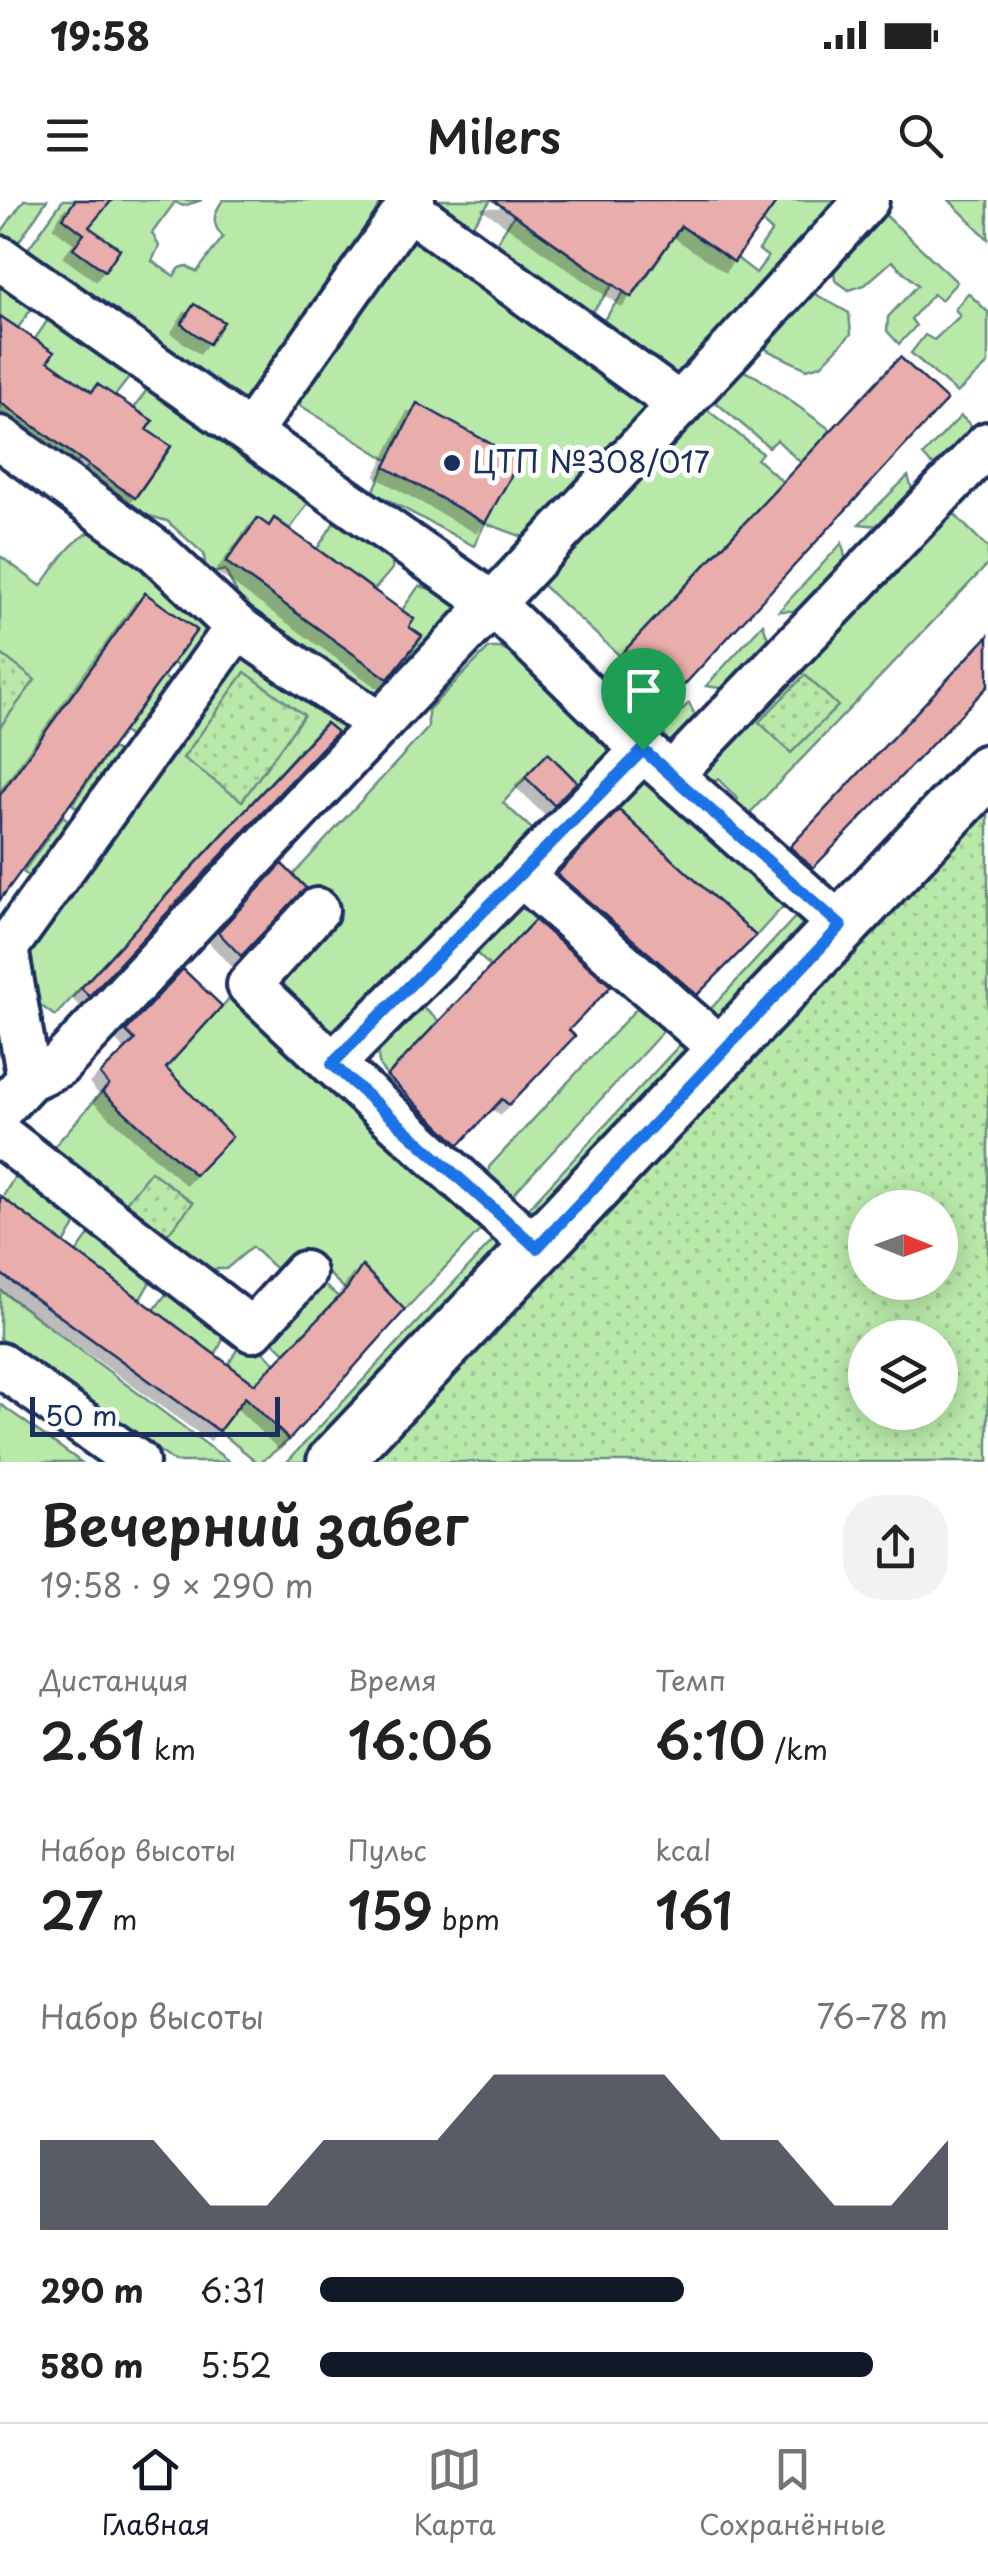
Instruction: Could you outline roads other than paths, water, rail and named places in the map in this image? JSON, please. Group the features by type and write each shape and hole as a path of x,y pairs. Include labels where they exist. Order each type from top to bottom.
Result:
{"main road":[{"path":"334,1462 988,771"}],"street":[{"path":"14,1068 59,1065 680,405 867,200"},
{"path":"250,432 411,204 680,405"},
{"path":"0,258 493,604 657,762 841,926"},
{"path":"0,438 156,552 237,627 379,724"},
{"path":"332,1064 521,875 657,762 988,444"},
{"path":"0,1110 14,1068 6,948 237,627"},
{"path":"521,875 722,1052"},
{"path":"317,910 249,986 537,1248"},
{"path":"0,1134 252,1330 304,1273"},
{"path":"0,1366 137,1462"}],"place":[{"name":"ЦТП №308/017","path":"452,463"}]}
